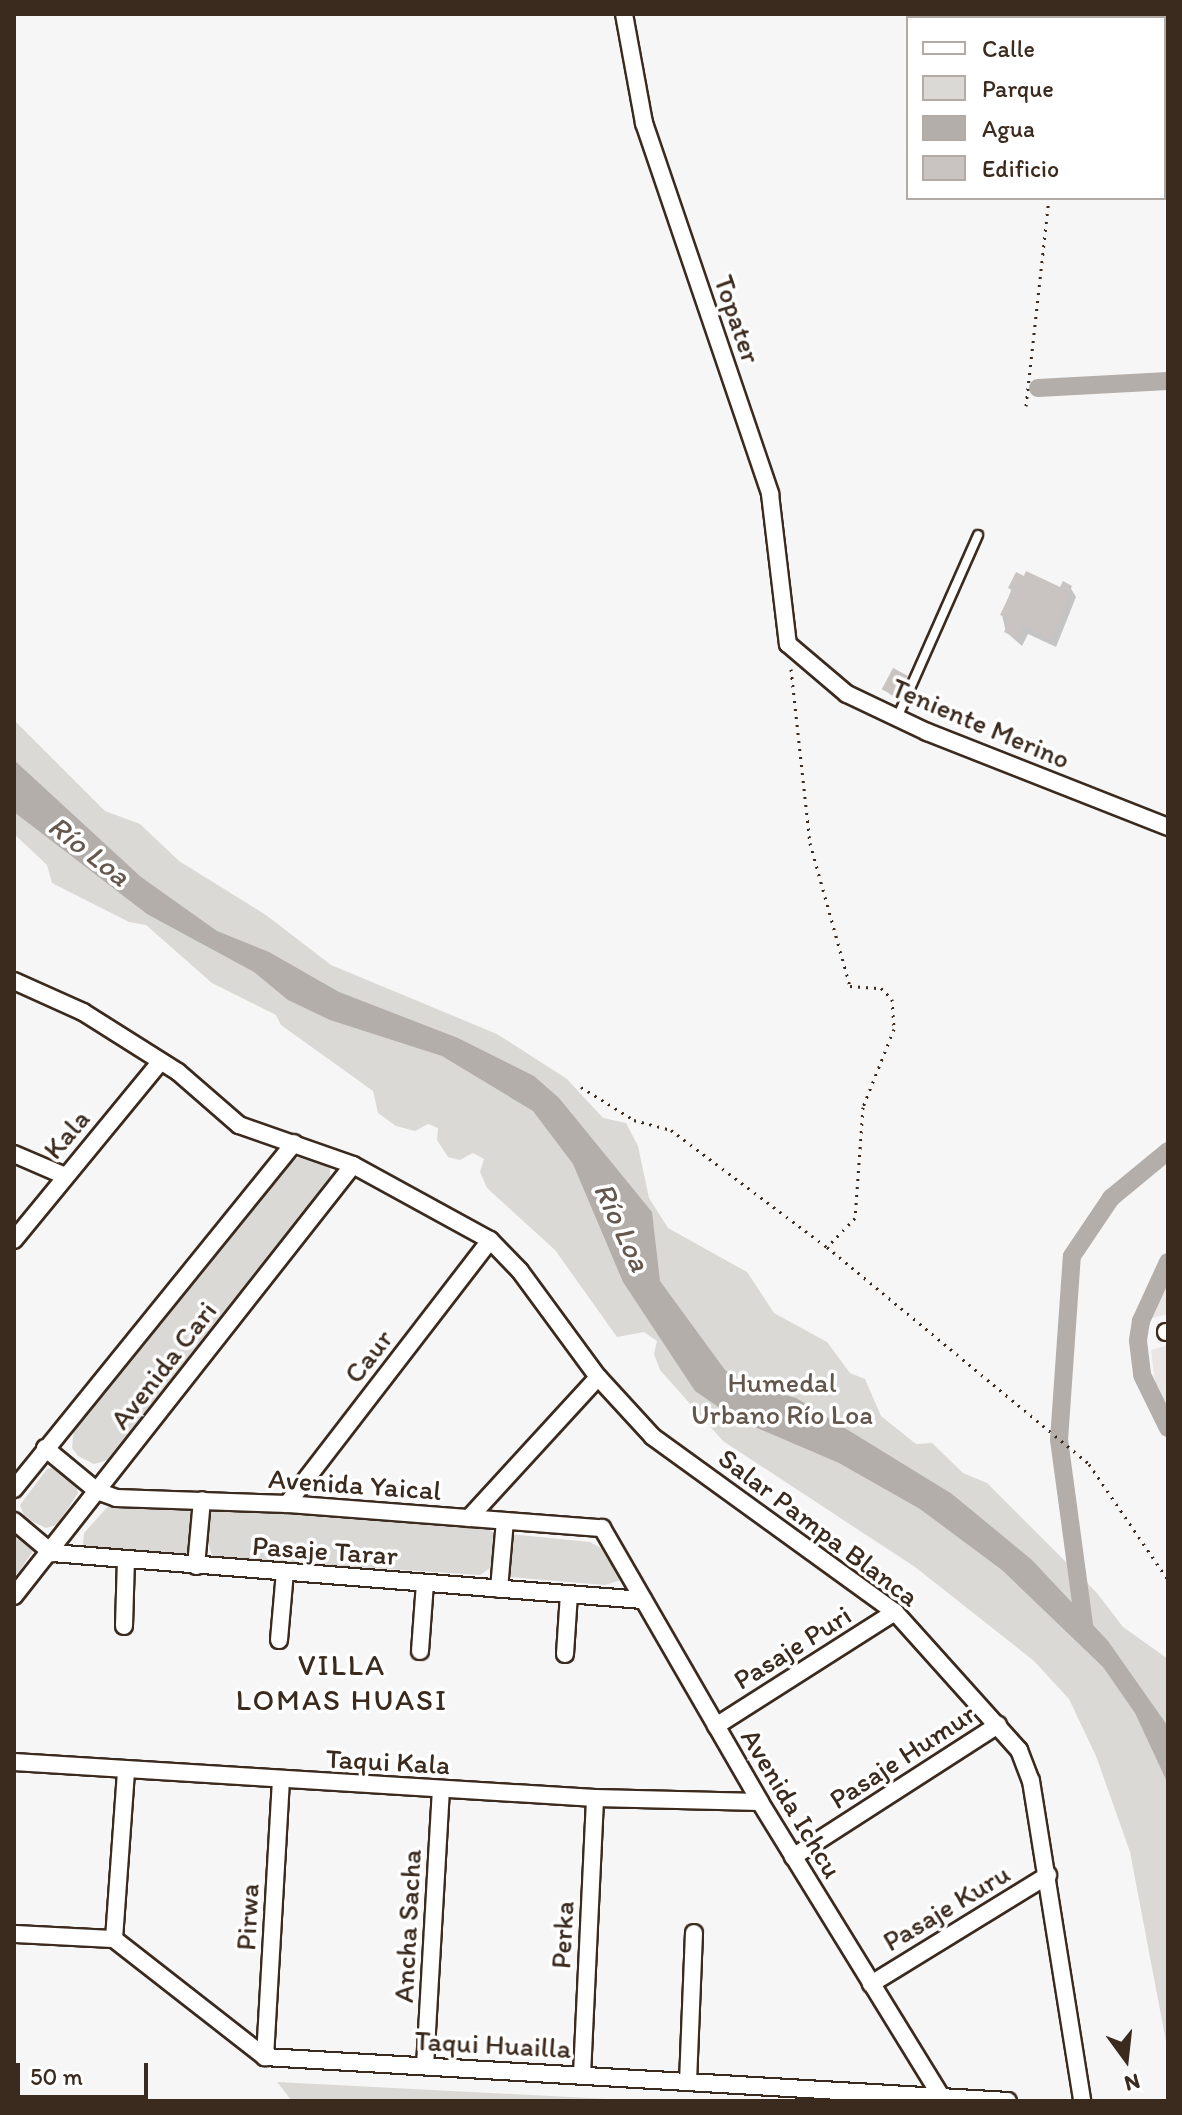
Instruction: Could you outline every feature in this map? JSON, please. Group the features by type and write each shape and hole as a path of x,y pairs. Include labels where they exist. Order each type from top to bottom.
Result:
{"street":[{"name":"Topater","path":"624,14 644,123 770,494 788,644"},
{"name":"Teniente Merino","path":"788,644 847,694 897,718 1168,827"},
{"name":"Salar Pampa Blanca","path":"14,981 83,1012 160,1062 239,1125 353,1165 490,1240 520,1271 598,1377 653,1437 895,1612 1019,1750 1031,1781 1082,2101"},
{"name":"Kala","path":"14,1240 160,1062"},
{"name":"Avenida Cari","path":"14,1489 294,1143"},
{"path":"14,1154 65,1176"},
{"name":"Avenida Cari","path":"14,1596 52,1553 97,1491 353,1165"},
{"name":"Caur","path":"287,1504 490,1240"},
{"path":"469,1518 598,1377"},
{"name":"Avenida Yaical","path":"45,1448 97,1491 116,1498 287,1504 602,1528"},
{"path":"196,1566 202,1500"},
{"path":"14,1521 52,1553"},
{"path":"499,1589 505,1521"},
{"name":"Avenida Ichcu","path":"602,1528 760,1802 943,2100"},
{"name":"Pasaje Tarar","path":"52,1553 643,1600"},
{"path":"124,1626 126,1560"},
{"path":"279,1640 285,1572"},
{"path":"420,1651 425,1583"},
{"path":"565,1654 569,1594"},
{"name":"Pasaje Puri","path":"716,1726 895,1612"},
{"name":"Pasaje Humur","path":"793,1857 998,1725"},
{"name":"Taqui Kala","path":"14,1762 441,1790 760,1802"},
{"path":"114,1939 126,1770"},
{"name":"Pirwa","path":"265,2057 281,1781"},
{"name":"Ancha Sacha","path":"425,2066 441,1790"},
{"name":"Perka","path":"582,2075 595,1798"},
{"name":"Pasaje Kuru","path":"871,1984 1048,1875"},
{"path":"688,2082 694,1933"},
{"path":"14,1934 114,1939 265,2057"},
{"name":"Taqui Huailla","path":"265,2057 688,2082 765,2094 1008,2101"}],"lane":[{"path":"897,718 978,535"}],"path":[{"path":"1026,406 1049,200"},
{"path":"788,644 810,843 850,986 881,988 892,999 894,1029 863,1107 855,1218 827,1247"},
{"path":"581,1087 634,1120 671,1130 827,1247 1089,1464 1168,1580"}],"shaded area":[{"path":"1168,1281 1168,1314 1145,1320"},
{"path":"1168,1345 1168,1418 1157,1399 1151,1350"}],"green space":[{"name":"Humedal Urbano Río Loa","path":"14,720 105,811 140,824 179,861 266,915 331,965 497,1034 567,1079 603,1118 626,1123 638,1146 649,1198 668,1228 747,1272 774,1313 827,1342 850,1373 865,1379 881,1416 916,1444 932,1443 963,1473 987,1483 1097,1593 1123,1627 1168,1659 1168,2052 1130,1852 1096,1756 1069,1699 1034,1661 915,1567 723,1441 660,1370 654,1354 657,1341 644,1332 617,1337 555,1250 487,1188 480,1172 484,1159 473,1153 460,1160 448,1157 437,1140 438,1128 428,1124 415,1131 396,1126 378,1113 373,1091 281,1025 276,1015 212,983 146,925 129,922 52,883 47,865 14,834"},
{"path":"308,1155 325,1159 330,1167 330,1178 315,1200 112,1459 94,1464 78,1456 72,1448 74,1429 293,1159"},
{"path":"55,1467 74,1477 78,1493 57,1525 46,1528 25,1518 20,1505 47,1469"},
{"path":"112,1502 193,1507 189,1554 90,1549 83,1544 84,1533"},
{"path":"214,1509 486,1527 494,1533 494,1554 490,1568 480,1575 213,1558 206,1538 207,1517"},
{"path":"14,1530 35,1548 14,1579"},
{"path":"509,1534 590,1542 601,1548 621,1580 605,1585 509,1577"},
{"path":"277,2082 647,2101 292,2101"}],"water":[{"name":"Río Loa","path":"14,760 141,877 217,931 269,952 339,992 458,1038 534,1076 559,1098 652,1212 660,1281 725,1370 744,1384 796,1398 952,1494 1032,1560 1108,1641 1167,1725 1168,1784 1135,1713 1103,1667 1002,1570 920,1509 839,1463 736,1419 695,1391 623,1282 573,1164 533,1111 442,1056 330,1020 288,1000 254,972 147,914 14,812"}],"building":[{"path":"1026,571 1060,587 1063,581 1072,586 1051,639 1022,626 1017,638 1004,632 1010,619 1000,615 1012,590 1008,588 1016,572 1024,576"},
{"path":"893,668 908,676 897,697 882,689"}],"waterway":[{"path":"1038,388 1168,381"},
{"path":"1085,1632 1059,1440 1072,1256 1111,1198 1168,1151"},
{"path":"1168,1262 1141,1321 1138,1341 1142,1375 1168,1428"}],"district":[{"name":"VILLA LOMAS HUASI","path":"342,1682"}]}
